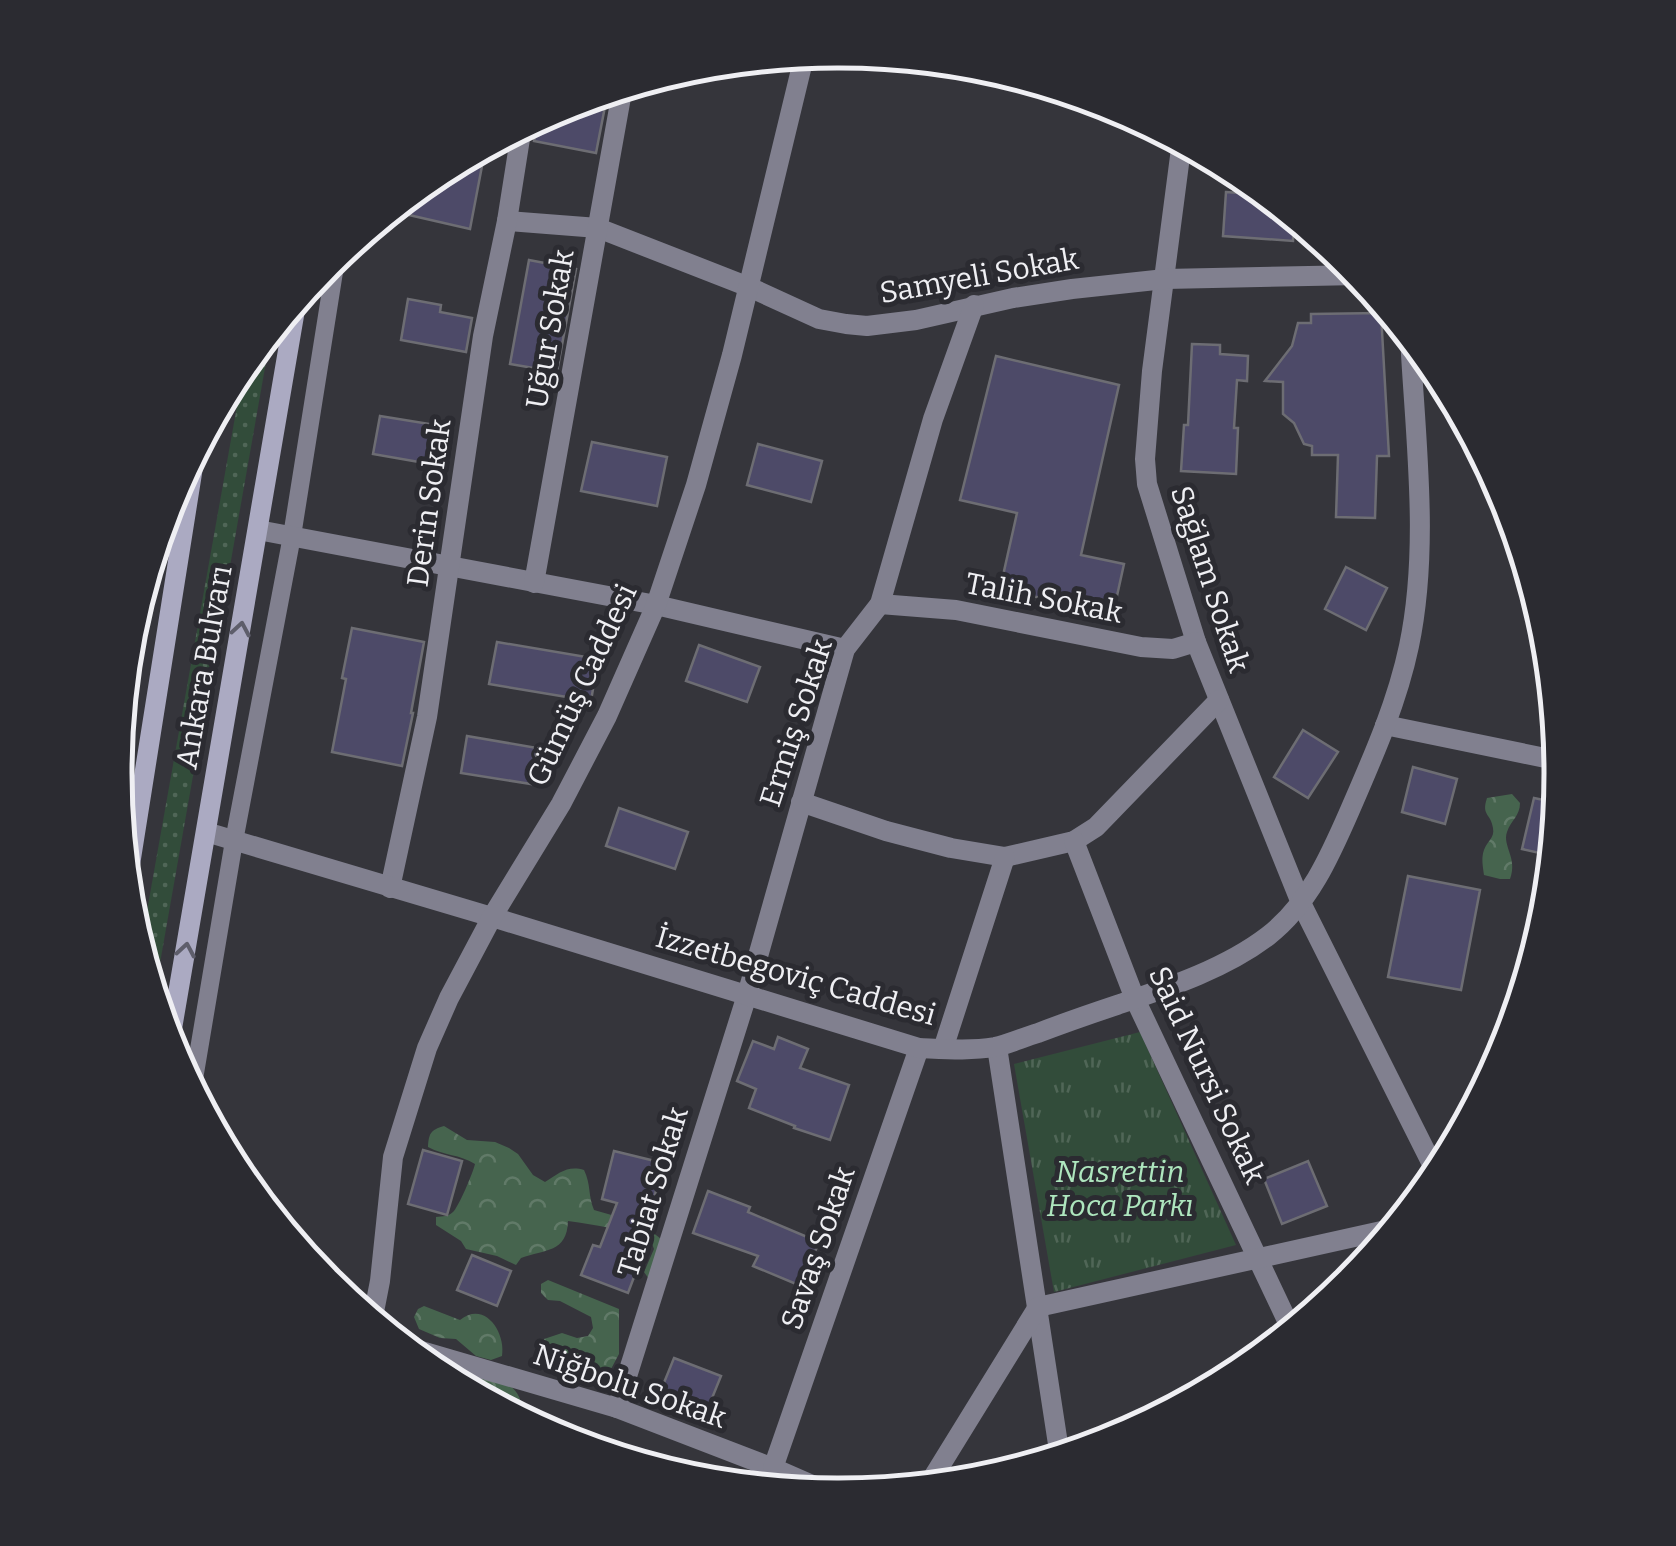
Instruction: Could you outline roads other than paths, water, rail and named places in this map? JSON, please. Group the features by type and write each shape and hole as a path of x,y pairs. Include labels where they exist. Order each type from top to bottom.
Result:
{"main road":[{"name":"Ankara Bulvarı","path":"175,1013 292,327"},
{"name":"Ankara Bulvarı","path":"135,831 188,499"}],"street":[{"name":"Gümüş Caddesi","path":"375,1305 392,1157 427,1048 448,998 492,916 560,804 607,716 656,605 696,485 802,69"},
{"name":"Uğur Sokak","path":"534,582 620,102"},
{"name":"Derin Sokak","path":"390,888 427,717 483,336 519,144"},
{"name":"Sağlam Sokak","path":"1180,156 1152,371 1145,459 1147,484 1196,642 1301,903 1429,1158"},
{"name":"Samyeli Sokak","path":"506,221 598,228 819,319 867,326 916,320 1072,288 1164,279 1338,275"},
{"path":"196,1065 292,536 333,281"},
{"name":"Ermiş Sokak","path":"747,995 844,649 880,604 933,419 974,306"},
{"name":"İzzetbegoviç Caddesi","path":"206,832 919,1048 997,1047 1136,999 1242,954 1268,936 1301,903 1335,844 1385,725 1408,648 1416,599 1420,538 1411,362"},
{"path":"258,530 656,605 844,649"},
{"name":"Talih Sokak","path":"880,604 956,610 1141,647 1173,649 1196,642"},
{"path":"801,802 935,844 1004,857 1074,842 1096,827 1219,700"},
{"path":"1385,725 1543,757"},
{"name":"Said Nursi Sokak","path":"1074,842 1136,999 1286,1317"},
{"path":"943,1049 1004,857"},
{"name":"Tabiat Sokak","path":"617,1408 747,995"},
{"path":"997,1047 1058,1443"},
{"name":"Savaş Sokak","path":"773,1468 919,1048"},
{"path":"937,1471 1038,1307 1372,1233"},
{"name":"Niğbolu Sokak","path":"442,1357 617,1408 794,1477"}],"park label":[{"name":"Nasrettin Hoca Parkı","path":"1120,1189"}]}
